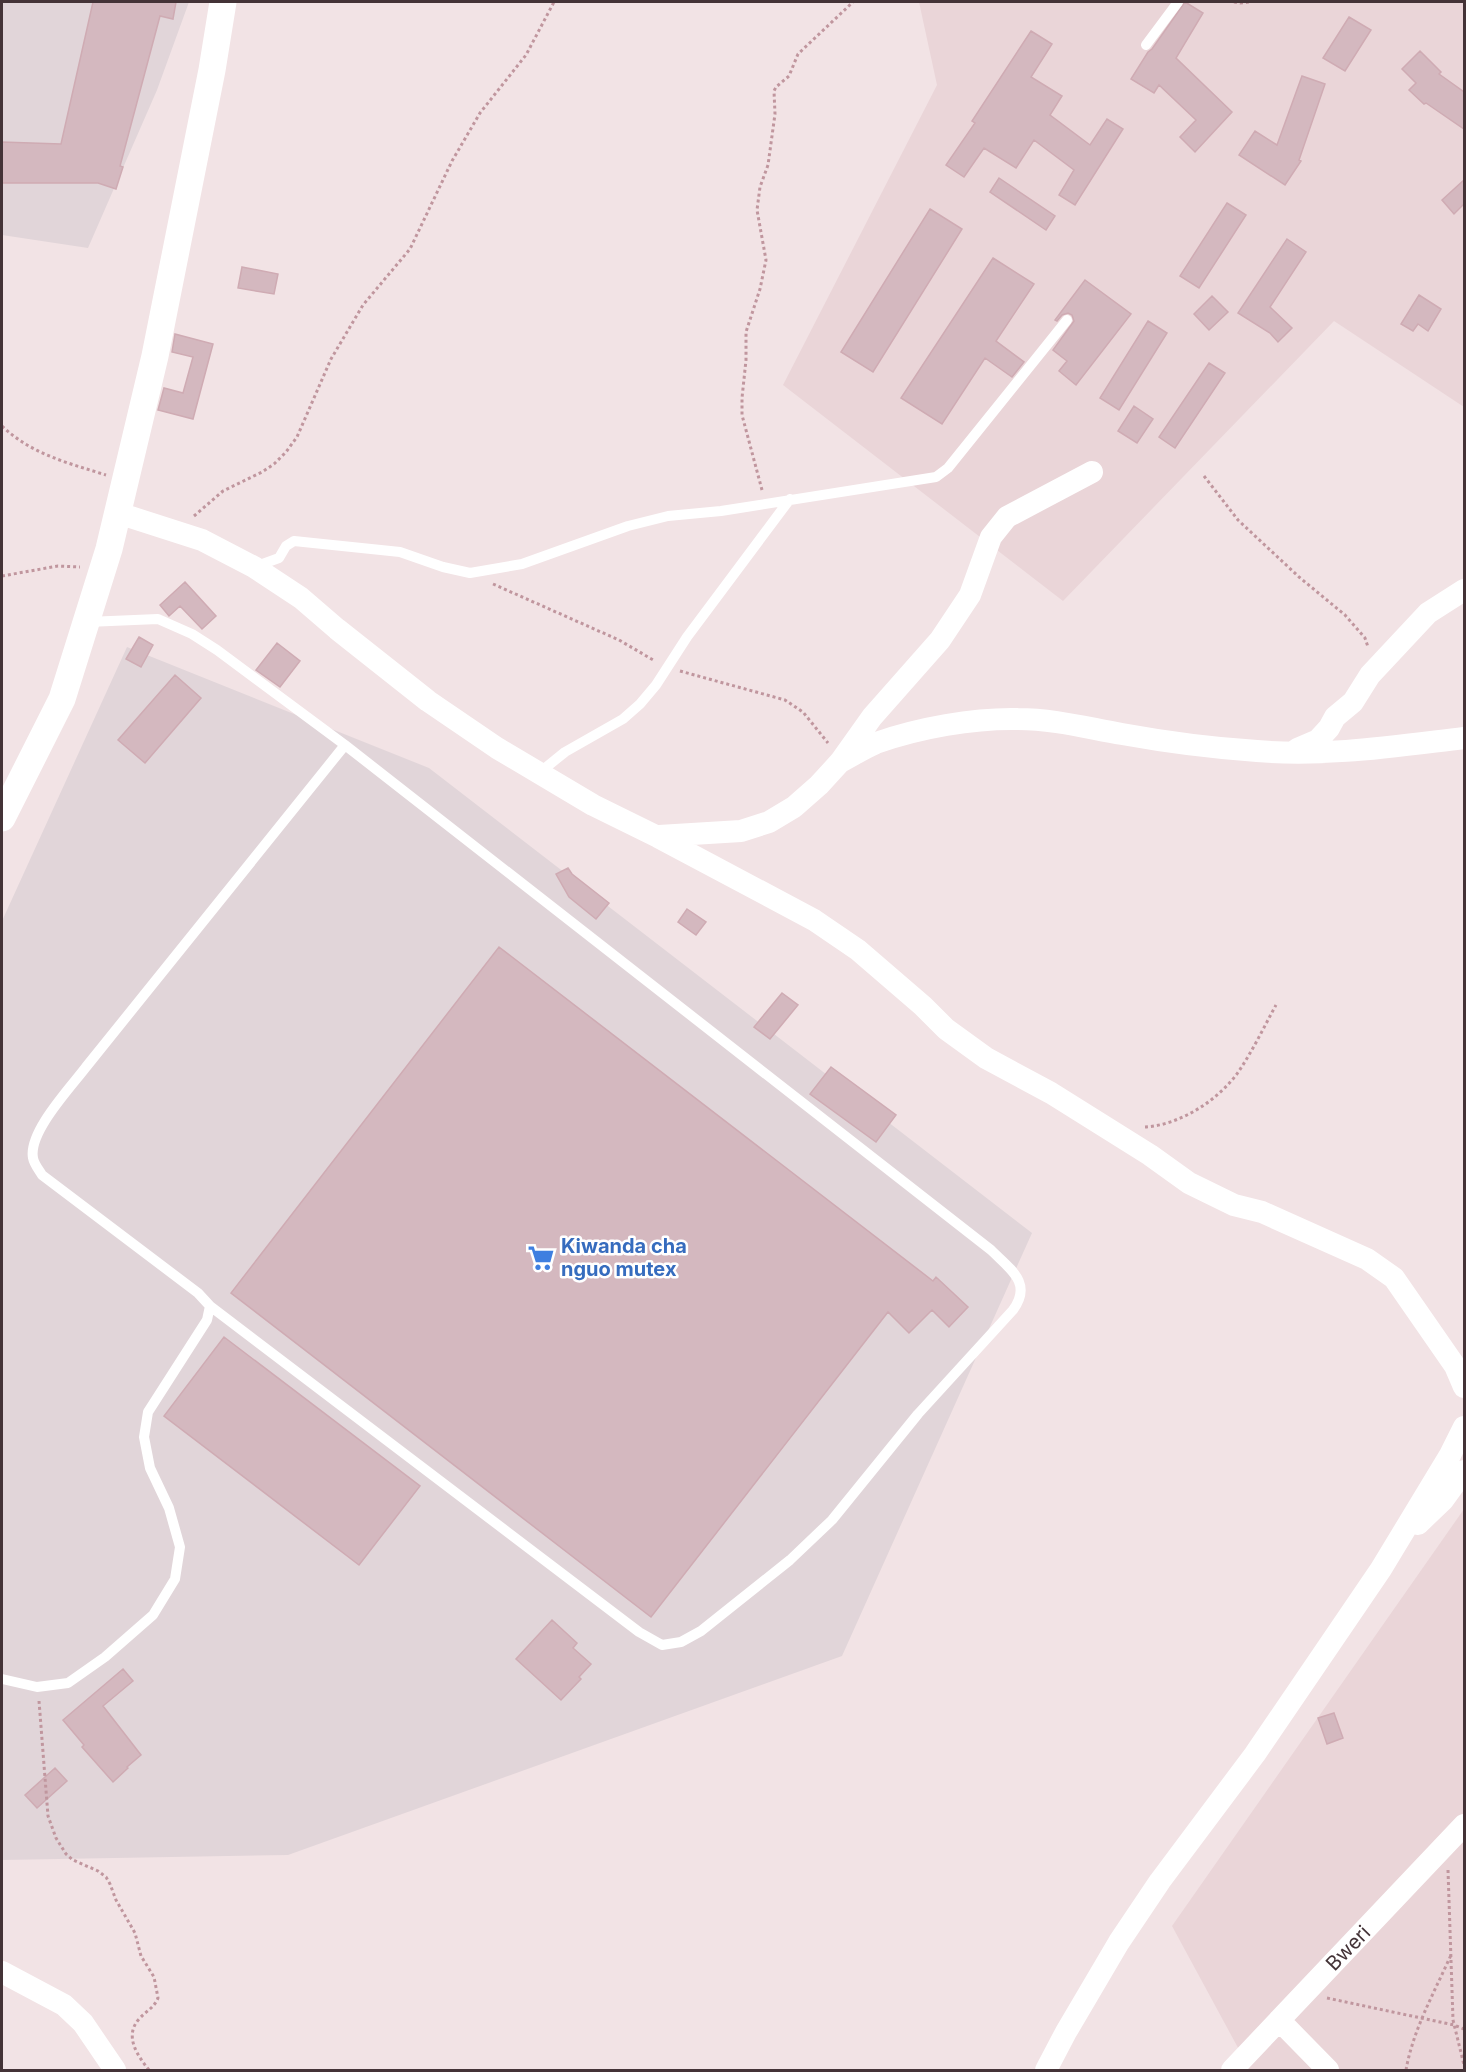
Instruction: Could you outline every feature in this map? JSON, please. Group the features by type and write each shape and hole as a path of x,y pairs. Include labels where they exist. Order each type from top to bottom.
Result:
{"street":[{"path":"2,818 62,699 103,569 155,356 212,70 223,2"},
{"path":"658,837 741,831 769,822 794,807 840,762 872,717 940,640 970,595 991,537 1007,517 1092,472"},
{"path":"118,513 202,540 254,567 301,598 428,701 497,748 593,805 814,920 858,951 923,1006 946,1029 986,1058 1107,1128 1189,1183 1234,1205 1262,1212 1341,1246 1383,1269 1394,1278 1412,1306 1437,1337 1455,1366 1464,1387"},
{"path":"1284,753 1318,740 1335,717 1353,702 1370,675 1428,614 1464,590"},
{"path":"840,762 874,744 894,738 971,721 1020,719 1072,724 1120,734 1190,744 1284,753 1335,752 1464,738"},
{"path":"1046,2070 1119,1942 1160,1881 1262,1744 1382,1569 1450,1455 1464,1427"},
{"path":"1399,1539 1427,1518 1464,1471"},
{"name":"Bweri","path":"1232,2070 1464,1825"},
{"path":"2,1972 64,2005 83,2023 115,2070"},
{"path":"1279,2020 1328,2070"}],"lane":[{"path":"1146,45 1178,2"},
{"path":"254,567 279,558 286,546 294,541 400,552 443,567 470,573 522,564 628,526 668,516 936,477 948,468 1067,320"},
{"path":"539,774 579,743 622,719 640,704 790,499"},
{"path":"86,622 158,619 177,626 217,650 345,745 991,1250 1017,1278 1022,1291 1021,1300 918,1414 832,1520 782,1567 701,1631 681,1642 662,1645 639,1632 210,1306 198,1293 42,1175 33,1160 33,1144 46,1119 345,745"},
{"path":"2,1679 37,1687 68,1683 105,1658 153,1615 175,1579 180,1547 169,1508 150,1468 144,1437 148,1412 207,1320 210,1306"}],"path":[{"path":"175,531 223,491 274,464 297,437 331,359 363,305 410,249 452,162 480,113 526,56 554,2"},
{"path":"766,503 742,415 742,398 746,332 766,260 757,210 760,187 768,165 775,114 774,91 789,76 798,54 853,2"},
{"path":"1234,2 1250,2"},
{"path":"2,426 33,450 125,480"},
{"path":"1204,476 1238,520 1299,577 1335,606 1365,638 1368,645 1370,675"},
{"path":"2,576 58,566 103,569"},
{"path":"470,573 619,640 668,668 785,700 803,712 819,730 840,762"},
{"path":"1107,1128 1148,1127 1175,1120 1196,1110 1219,1093 1239,1072 1276,1005"},
{"path":"37,1687 48,1816 52,1828 66,1854 106,1877 135,1933 141,1956 154,1977 158,1998 133,2028 132,2040 136,2052 148,2070"},
{"path":"1447,1844 1454,2025 1464,2065"},
{"path":"1406,2070 1410,2050 1422,2019 1452,1954"},
{"path":"1304,1993 1464,2029"}],"shaded area":[{"path":"2,2 189,2 157,90 88,248 2,235"},
{"path":"919,2 1464,2 1464,407 1334,321 1063,601 783,385 937,85"},
{"path":"127,647 429,768 1032,1233 842,1656 288,1855 2,1860 2,921"},
{"path":"1464,1509 1464,2070 1232,2070 1243,2057 1172,1926"}],"building":[{"path":"93,2 176,2 173,19 160,16 116,189 98,183 2,183 2,142 61,144"},
{"path":"1185,2 1203,13 1176,58 1232,112 1195,152 1180,137 1196,120 1159,85 1154,93 1131,79"},
{"path":"1349,17 1371,30 1345,71 1323,58"},
{"path":"1031,31 1052,44 1031,77 1062,96 1050,115 1090,145 1107,119 1123,129 1075,205 1059,195 1074,170 1034,140 1016,168 984,148 964,177 946,165 975,123 972,121"},
{"path":"1420,51 1441,72 1439,74 1464,92 1464,129 1426,103 1424,104 1409,90 1416,83 1402,69"},
{"path":"1302,76 1325,84 1299,160 1301,161 1285,185 1239,155 1255,131 1277,145"},
{"path":"999,178 1055,216 1046,230 990,192"},
{"path":"1464,180 1464,204 1454,214 1442,200"},
{"path":"1227,203 1246,215 1199,288 1180,276"},
{"path":"930,209 962,229 873,372 841,352"},
{"path":"1287,239 1306,252 1270,307 1292,328 1278,342 1270,333 1238,313"},
{"path":"993,258 1034,284 996,341 1024,362 1012,377 985,358 942,424 901,398"},
{"path":"242,267 278,274 274,294 238,288"},
{"path":"1085,280 1131,314 1076,385 1059,371 1067,361 1053,350 1074,321 1072,315 1068,313 1062,315 1057,321 1055,320"},
{"path":"1419,295 1441,309 1428,331 1418,324 1413,331 1401,324"},
{"path":"1212,296 1228,312 1209,330 1194,314"},
{"path":"1148,321 1167,333 1119,410 1100,398"},
{"path":"175,334 213,344 193,419 158,410 164,388 183,393 193,357 172,352"},
{"path":"1209,363 1225,373 1175,448 1159,437"},
{"path":"1134,406 1153,419 1137,443 1118,431"},
{"path":"185,582 216,616 202,629 180,606 169,616 160,605"},
{"path":"139,637 153,645 141,667 126,659"},
{"path":"277,643 300,661 280,687 256,670"},
{"path":"175,675 201,698 145,763 118,740"},
{"path":"568,868 572,874 609,903 596,919 569,897 556,874"},
{"path":"687,909 706,922 696,935 678,922"},
{"path":"499,947 933,1281 936,1277 968,1307 949,1327 932,1310 909,1333 888,1312 651,1617 231,1293"},
{"path":"782,993 798,1005 770,1039 754,1027"},
{"path":"831,1067 896,1115 876,1142 810,1094"},
{"path":"224,1337 420,1486 359,1565 164,1416"},
{"path":"552,1620 577,1643 573,1648 591,1664 579,1677 581,1679 561,1700 516,1659"},
{"path":"123,1669 133,1681 103,1706 141,1755 113,1782 82,1747 84,1745 63,1720"},
{"path":"1334,1713 1343,1738 1327,1744 1318,1718"},
{"path":"55,1768 67,1781 37,1808 25,1795"}],"place":[{"name":"Kiwanda cha nguo mutex","path":"541,1258"}]}
